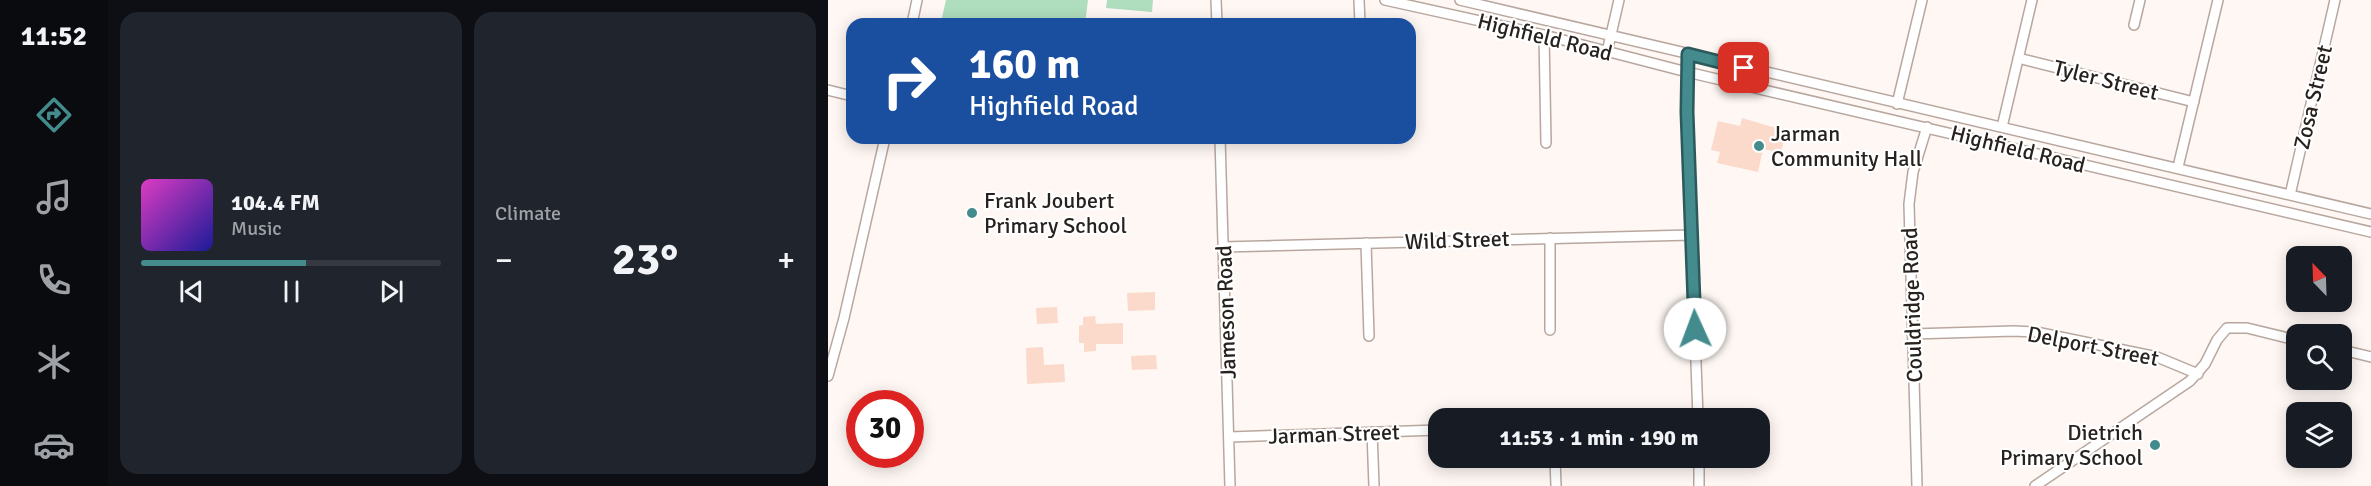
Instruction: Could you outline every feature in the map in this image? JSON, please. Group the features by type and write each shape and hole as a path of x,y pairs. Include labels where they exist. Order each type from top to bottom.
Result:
{"street":[{"path":"913,18 917,0"},
{"path":"1216,0 1217,18"},
{"path":"1359,0 1360,18"},
{"name":"Highfield Road","path":"1385,0 1545,35 1687,72 2371,232"},
{"name":"Highfield Road","path":"1461,0 2371,214"},
{"path":"1607,51 1619,0"},
{"path":"1897,104 1922,0"},
{"path":"2002,127 2032,0"},
{"path":"2134,25 2140,0"},
{"path":"2178,167 2218,0"},
{"name":"Zosa Street","path":"2290,195 2335,0"},
{"path":"1545,35 1546,143"},
{"path":"1688,54 1691,235 1698,408"},
{"name":"Tyler Street","path":"2018,58 2194,102"},
{"path":"828,90 846,94"},
{"name":"Couldridge Road","path":"1917,486 1909,204 1914,172 1927,127"},
{"path":"828,376 844,318 884,144"},
{"name":"Jameson Road","path":"1220,144 1230,486"},
{"name":"Wild Street","path":"1223,248 1691,235"},
{"path":"1550,238 1550,330"},
{"path":"1366,243 1369,336"},
{"path":"2035,486 2179,390 2198,374 2217,340 2227,328 2247,328 2286,337"},
{"name":"Delport Street","path":"1912,334 2036,332 2157,357 2198,374"},
{"path":"2352,352 2371,357"},
{"name":"Jarman Street","path":"1230,437 1428,430"},
{"path":"1372,432 1374,486"},
{"path":"1555,468 1556,486"},
{"path":"1698,468 1699,486"}],"green space":[{"path":"946,0 1088,0 1086,18 942,18"},
{"path":"1107,0 1153,0 1152,12 1106,8"}],"building":[{"name":"Jarman Community Hall","path":"1742,118 1786,131 1781,153 1763,149 1758,172 1717,163 1720,152 1711,150 1718,121 1740,126"},
{"path":"1155,292 1155,310 1128,311 1127,293"},
{"path":"1057,307 1058,323 1037,324 1036,308"},
{"path":"1095,316 1096,324 1123,323 1123,344 1096,344 1096,351 1084,352 1084,343 1079,343 1079,326 1083,325 1083,317"},
{"path":"1043,347 1044,365 1064,364 1065,382 1027,384 1026,348"},
{"path":"1156,355 1157,369 1132,370 1131,356"}],"place":[{"name":"Jarman Community Hall","path":"1759,146"},
{"name":"Frank Joubert Primary School","path":"972,213"},
{"name":"Dietrich Primary School","path":"2155,445"}],"route":[{"path":"1695,329 1687,112 1688,54 1744,68"}]}
